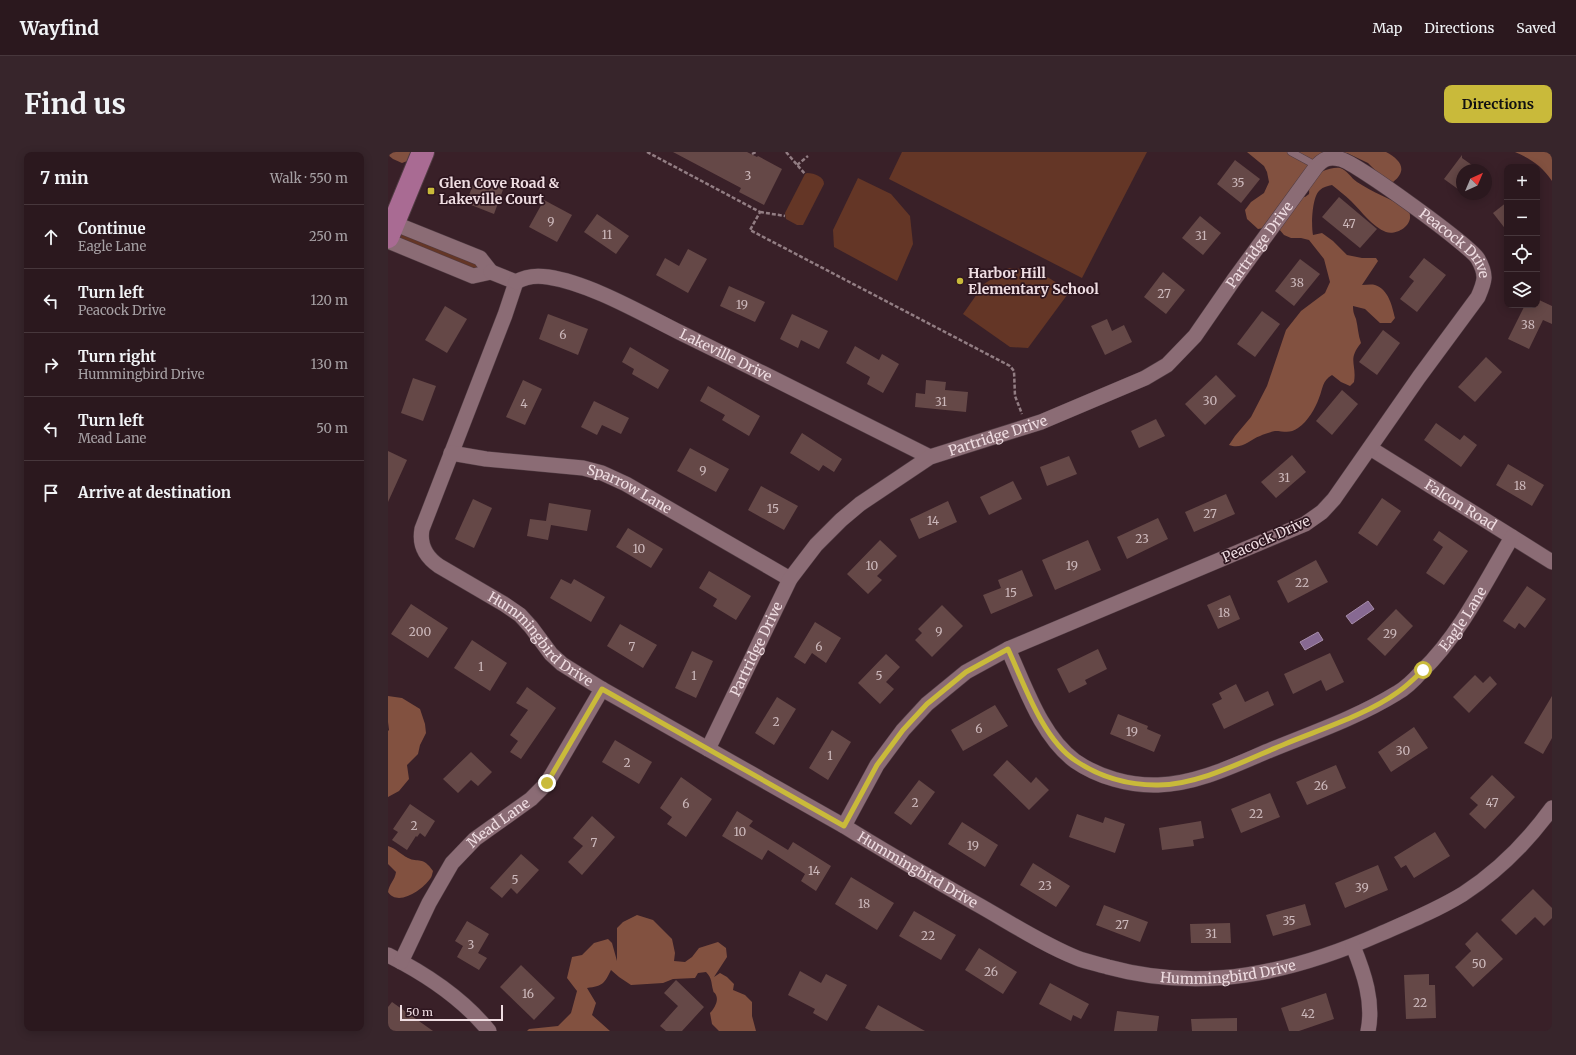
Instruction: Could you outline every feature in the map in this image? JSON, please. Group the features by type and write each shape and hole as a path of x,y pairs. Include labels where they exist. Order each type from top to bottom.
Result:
{"main road":[{"path":"389,231 423,152"}],"street":[{"name":"Peacock Drive","path":"844,826 877,765 903,730 927,704 966,672 1008,649 1305,524 1322,512 1334,499 1419,377 1478,296 1484,283 1485,274 1478,258 1462,243 1361,170 1346,161 1334,158 1322,162"},
{"name":"Partridge Drive","path":"708,749 775,613 790,579 816,545 841,520 860,504 930,457 1041,422 1145,378 1167,365 1195,336 1233,281 1322,162"},
{"path":"389,231 480,258 490,272 516,282"},
{"name":"Lakeville Drive","path":"516,282 524,278 534,276 548,277 597,292 824,403 930,457"},
{"name":"Hummingbird Drive","path":"516,282 505,315 422,529 422,541 426,554 439,566 520,615 526,620 556,659 602,689 844,826 882,850 1047,944 1078,958 1134,974 1185,979 1237,977 1283,968 1353,946 1427,914 1464,893 1508,859 1536,830 1552,808"},
{"name":"Falcon Road","path":"1370,448 1414,477 1552,562"},
{"name":"Sparrow Lane","path":"451,453 486,459 564,465 602,473 626,484 790,579"},
{"name":"Eagle Lane","path":"1008,649 1042,723 1060,748 1076,761 1103,775 1127,783 1157,785 1184,783 1212,774 1326,728 1371,708 1398,692 1423,670 1449,640 1475,600 1512,537"},
{"name":"Mead Lane","path":"395,958 452,863 475,839 531,799 547,783 602,689"},
{"path":"1353,946 1363,970 1367,988 1370,1021 1368,1031"},
{"path":"395,958 448,993 489,1031"}],"lane":[{"path":"1291,152 1322,162"}],"path":[{"path":"647,152 760,212 785,216"},
{"path":"752,154 756,152"},
{"path":"786,152 805,174"},
{"path":"797,165 808,156"},
{"path":"760,212 750,230 1010,366 1014,370 1015,396 1023,416"}],"shaded area":[{"path":"388,152 419,152 415,158 402,163 393,159 388,155"},
{"path":"902,152 1147,152 1082,278 889,179"},
{"path":"1247,152 1386,152 1396,158 1401,166 1398,178 1393,182 1385,180 1368,163 1347,153 1338,154 1335,160 1318,163 1305,173 1300,181 1301,195 1305,197 1309,194 1308,177 1328,169 1340,168 1345,170 1363,186 1406,207 1410,218 1409,223 1401,230 1391,233 1386,232 1372,223 1349,199 1332,185 1323,188 1317,193 1313,211 1313,235 1322,233 1333,241 1347,255 1362,258 1376,258 1378,261 1362,285 1375,285 1380,287 1387,294 1393,308 1395,318 1391,323 1380,323 1365,309 1353,306 1361,343 1353,358 1355,376 1354,382 1350,386 1341,382 1332,375 1325,382 1311,414 1298,428 1290,432 1271,432 1245,444 1234,446 1229,445 1251,417 1267,386 1286,330 1301,311 1325,293 1330,282 1324,259 1309,240 1291,238 1284,235 1279,229 1284,217 1269,227 1258,229 1247,219 1245,210 1251,202 1264,193 1269,182 1264,166"},
{"path":"1515,152 1552,152 1552,181 1540,168 1540,164 1536,164"},
{"path":"807,173 818,176 822,179 824,184 803,225 797,225 786,219 785,213 805,174"},
{"path":"858,178 891,194 910,216 913,244 897,281 834,247 833,230"},
{"path":"388,221 480,258 491,272 473,276 388,241"},
{"path":"1008,268 1036,270 1070,291 1028,348 1010,347 963,314 984,284"},
{"path":"1368,601 1374,609 1352,624 1346,616"},
{"path":"1318,632 1323,640 1305,650 1300,642"},
{"path":"388,696 402,698 420,709 425,724 426,733 420,745 418,754 407,765 409,779 399,791 388,797 389,730"},
{"path":"388,846 408,858 426,863 433,871 431,877 416,892 398,898 392,896 388,892 396,872 388,864"},
{"path":"637,915 653,920 672,939 675,953 674,961 685,962 692,957 699,948 718,942 726,948 727,957 714,977 720,973 727,977 734,984 733,990 745,995 752,1002 752,1016 756,1031 719,1031 712,1024 710,1013 716,1005 717,997 713,991 710,978 706,972 698,973 695,978 673,979 663,983 631,985 611,970 602,984 587,988 596,1003 592,1015 610,1031 527,1031 529,1029 558,1026 571,1013 577,991 567,978 572,957 582,955 594,943 608,939 612,943 617,961 617,928 623,922"}],"building":[{"path":"673,152 747,152 757,157 758,156 782,169 764,205 739,192 741,188"},
{"path":"1462,155 1462,158 1470,164 1456,164 1456,188 1444,179"},
{"path":"1235,160 1260,179 1241,203 1217,184"},
{"path":"476,177 504,187 494,214 466,203"},
{"path":"1339,197 1377,229 1360,248 1322,217"},
{"path":"544,200 572,215 557,242 529,227"},
{"path":"1504,204 1504,227 1493,213"},
{"path":"597,214 629,236 616,254 584,232"},
{"path":"1200,216 1221,233 1203,255 1182,238"},
{"path":"688,249 707,259 688,293 656,275 665,258 679,266"},
{"path":"1424,258 1446,275 1417,312 1400,299 1414,281 1409,277"},
{"path":"1300,259 1320,274 1294,306 1275,291"},
{"path":"1163,272 1185,290 1166,314 1144,297"},
{"path":"729,286 765,302 755,322 720,306"},
{"path":"1540,300 1552,306 1552,324 1543,320 1529,349 1508,339 1524,308 1540,308"},
{"path":"445,306 467,319 447,353 425,340"},
{"path":"1262,311 1280,324 1255,357 1237,344"},
{"path":"548,314 588,329 578,355 539,339"},
{"path":"792,314 828,331 819,349 801,340 798,348 780,339"},
{"path":"1107,319 1112,331 1124,325 1132,342 1105,355 1091,326"},
{"path":"1383,330 1400,343 1377,375 1359,362"},
{"path":"855,346 879,360 882,354 899,364 883,393 867,384 870,377 846,363"},
{"path":"630,347 669,370 658,389 632,374 634,369 622,362"},
{"path":"1486,357 1502,372 1475,402 1458,387"},
{"path":"1216,375 1236,396 1205,425 1185,404"},
{"path":"413,378 436,386 423,421 401,413"},
{"path":"523,380 542,389 525,425 506,417"},
{"path":"926,380 946,382 945,390 968,392 966,412 915,407 916,393 925,394"},
{"path":"708,386 760,416 749,436 722,420 725,415 700,401"},
{"path":"1342,390 1358,404 1332,435 1316,421"},
{"path":"594,401 629,418 621,434 602,425 597,435 581,427"},
{"path":"1156,419 1165,436 1139,448 1131,431"},
{"path":"1436,423 1460,440 1464,435 1477,445 1461,467 1424,440"},
{"path":"802,433 842,459 834,472 823,465 819,471 790,453"},
{"path":"690,448 729,469 716,492 677,471"},
{"path":"388,451 407,460 388,502"},
{"path":"1292,455 1306,472 1276,498 1261,482"},
{"path":"1069,456 1077,474 1047,486 1040,467"},
{"path":"1508,464 1544,485 1532,506 1496,485"},
{"path":"1013,481 1022,499 989,515 980,497"},
{"path":"761,486 798,506 784,530 748,510"},
{"path":"1226,494 1235,514 1194,532 1185,512"},
{"path":"1382,498 1401,511 1377,546 1358,533"},
{"path":"473,499 492,508 474,548 455,539"},
{"path":"948,501 957,522 919,539 910,519"},
{"path":"549,503 591,510 587,531 551,525 548,540 527,536 530,519 546,521"},
{"path":"1158,518 1168,539 1127,559 1117,537"},
{"path":"628,528 663,549 651,568 616,547"},
{"path":"1439,531 1468,551 1444,585 1426,573 1443,547 1433,540"},
{"path":"880,540 897,556 877,576 882,580 868,594 847,574"},
{"path":"1088,540 1101,570 1055,590 1042,560"},
{"path":"1316,560 1328,582 1288,603 1277,581"},
{"path":"1022,570 1033,596 991,614 983,595 1001,588 998,580"},
{"path":"709,571 751,596 736,620 713,606 717,599 699,588"},
{"path":"561,579 571,584 574,579 605,597 591,622 550,598"},
{"path":"1527,586 1546,599 1525,628 1519,623 1515,629 1503,621"},
{"path":"1230,595 1240,619 1218,629 1207,605"},
{"path":"411,604 448,628 428,658 391,634"},
{"path":"942,605 963,626 932,657 915,640 922,633 918,629"},
{"path":"1396,609 1413,626 1385,656 1367,639"},
{"path":"815,622 841,638 826,663 812,653 805,664 794,657"},
{"path":"620,624 657,645 643,668 607,646"},
{"path":"472,640 507,663 490,691 454,668"},
{"path":"1098,649 1107,669 1085,680 1087,684 1069,693 1057,669"},
{"path":"692,651 713,661 696,698 675,688"},
{"path":"1330,653 1344,682 1326,691 1321,680 1293,694 1284,674"},
{"path":"886,654 900,667 886,682 894,689 880,704 858,683"},
{"path":"1475,675 1483,683 1490,676 1497,684 1469,713 1453,697"},
{"path":"1236,684 1245,702 1268,691 1274,705 1224,729 1212,704 1222,699 1219,693"},
{"path":"527,687 556,708 521,759 510,752 518,741 510,735 528,710 516,703"},
{"path":"1552,696 1552,738 1543,754 1524,743"},
{"path":"777,697 796,709 774,745 755,733"},
{"path":"995,705 1008,726 963,751 951,730"},
{"path":"1118,714 1148,726 1147,729 1161,735 1154,752 1110,734"},
{"path":"1414,727 1428,748 1391,772 1378,752"},
{"path":"832,730 851,742 828,780 809,768"},
{"path":"615,740 652,762 639,784 602,762"},
{"path":"471,752 492,772 478,786 471,780 458,793 443,779"},
{"path":"1007,760 1031,783 1036,777 1049,790 1029,810 993,775"},
{"path":"1336,765 1346,788 1307,805 1296,782"},
{"path":"1492,775 1515,797 1485,829 1469,814 1478,805 1470,798"},
{"path":"681,777 712,799 686,837 667,824 672,817 660,808"},
{"path":"919,780 935,792 911,825 894,813"},
{"path":"1270,793 1280,817 1241,833 1231,809"},
{"path":"410,804 435,821 425,837 420,833 417,837 416,836 407,850 392,840 398,832 393,829"},
{"path":"737,811 753,821 749,826 788,850 793,842 831,866 816,891 801,881 805,874 768,850 762,860 722,836"},
{"path":"1077,814 1103,823 1105,817 1125,824 1115,853 1069,837"},
{"path":"592,816 615,837 582,875 568,862 583,846 573,838"},
{"path":"1201,821 1204,838 1193,840 1194,846 1162,850 1159,828"},
{"path":"962,822 998,845 985,867 948,844"},
{"path":"1435,832 1450,856 1414,878 1406,865 1401,868 1394,857"},
{"path":"521,854 539,870 517,894 511,888 502,898 490,888"},
{"path":"1033,863 1070,886 1056,907 1020,885"},
{"path":"1378,865 1388,890 1345,908 1335,883"},
{"path":"851,877 894,903 877,930 835,904"},
{"path":"1533,889 1552,908 1552,918 1544,926 1535,917 1516,935 1501,920"},
{"path":"1305,904 1311,925 1273,936 1266,915"},
{"path":"1104,905 1148,922 1140,942 1096,925"},
{"path":"914,911 956,935 941,960 899,936"},
{"path":"467,921 489,934 478,953 487,958 479,970 457,957 463,946 455,941"},
{"path":"1230,923 1231,943 1191,943 1190,924"},
{"path":"1477,932 1503,959 1473,987 1455,967 1471,951 1465,944"},
{"path":"979,948 1017,972 1003,994 965,970"},
{"path":"521,965 555,998 534,1020 500,987"},
{"path":"800,971 821,983 826,974 847,985 827,1021 813,1013 815,1009 788,995"},
{"path":"1429,974 1429,985 1435,985 1436,1018 1406,1019 1404,975"},
{"path":"676,980 704,1007 682,1031 666,1031 660,1026 678,1006 664,993"},
{"path":"1050,983 1089,1004 1081,1019 1073,1015 1071,1021 1039,1004"},
{"path":"1326,993 1334,1019 1299,1031 1289,1031 1281,1008"},
{"path":"392,1002 433,1031 388,1031 388,1007"},
{"path":"878,1005 925,1031 871,1031 865,1028"},
{"path":"1117,1011 1159,1016 1157,1031 1114,1031"},
{"path":"1237,1018 1237,1031 1192,1031 1191,1019"}],"place":[{"name":"Glen Cove Road & Lakeville Court","path":"431,191"},
{"name":"Harbor Hill Elementary School","path":"960,281"}],"route":[{"path":"547,783 602,689 844,826 877,765 903,730 927,704 966,672 1008,649 1042,723 1060,748 1076,761 1103,775 1127,783 1157,785 1184,783 1212,774 1326,728 1371,708 1398,692 1423,670"}]}
